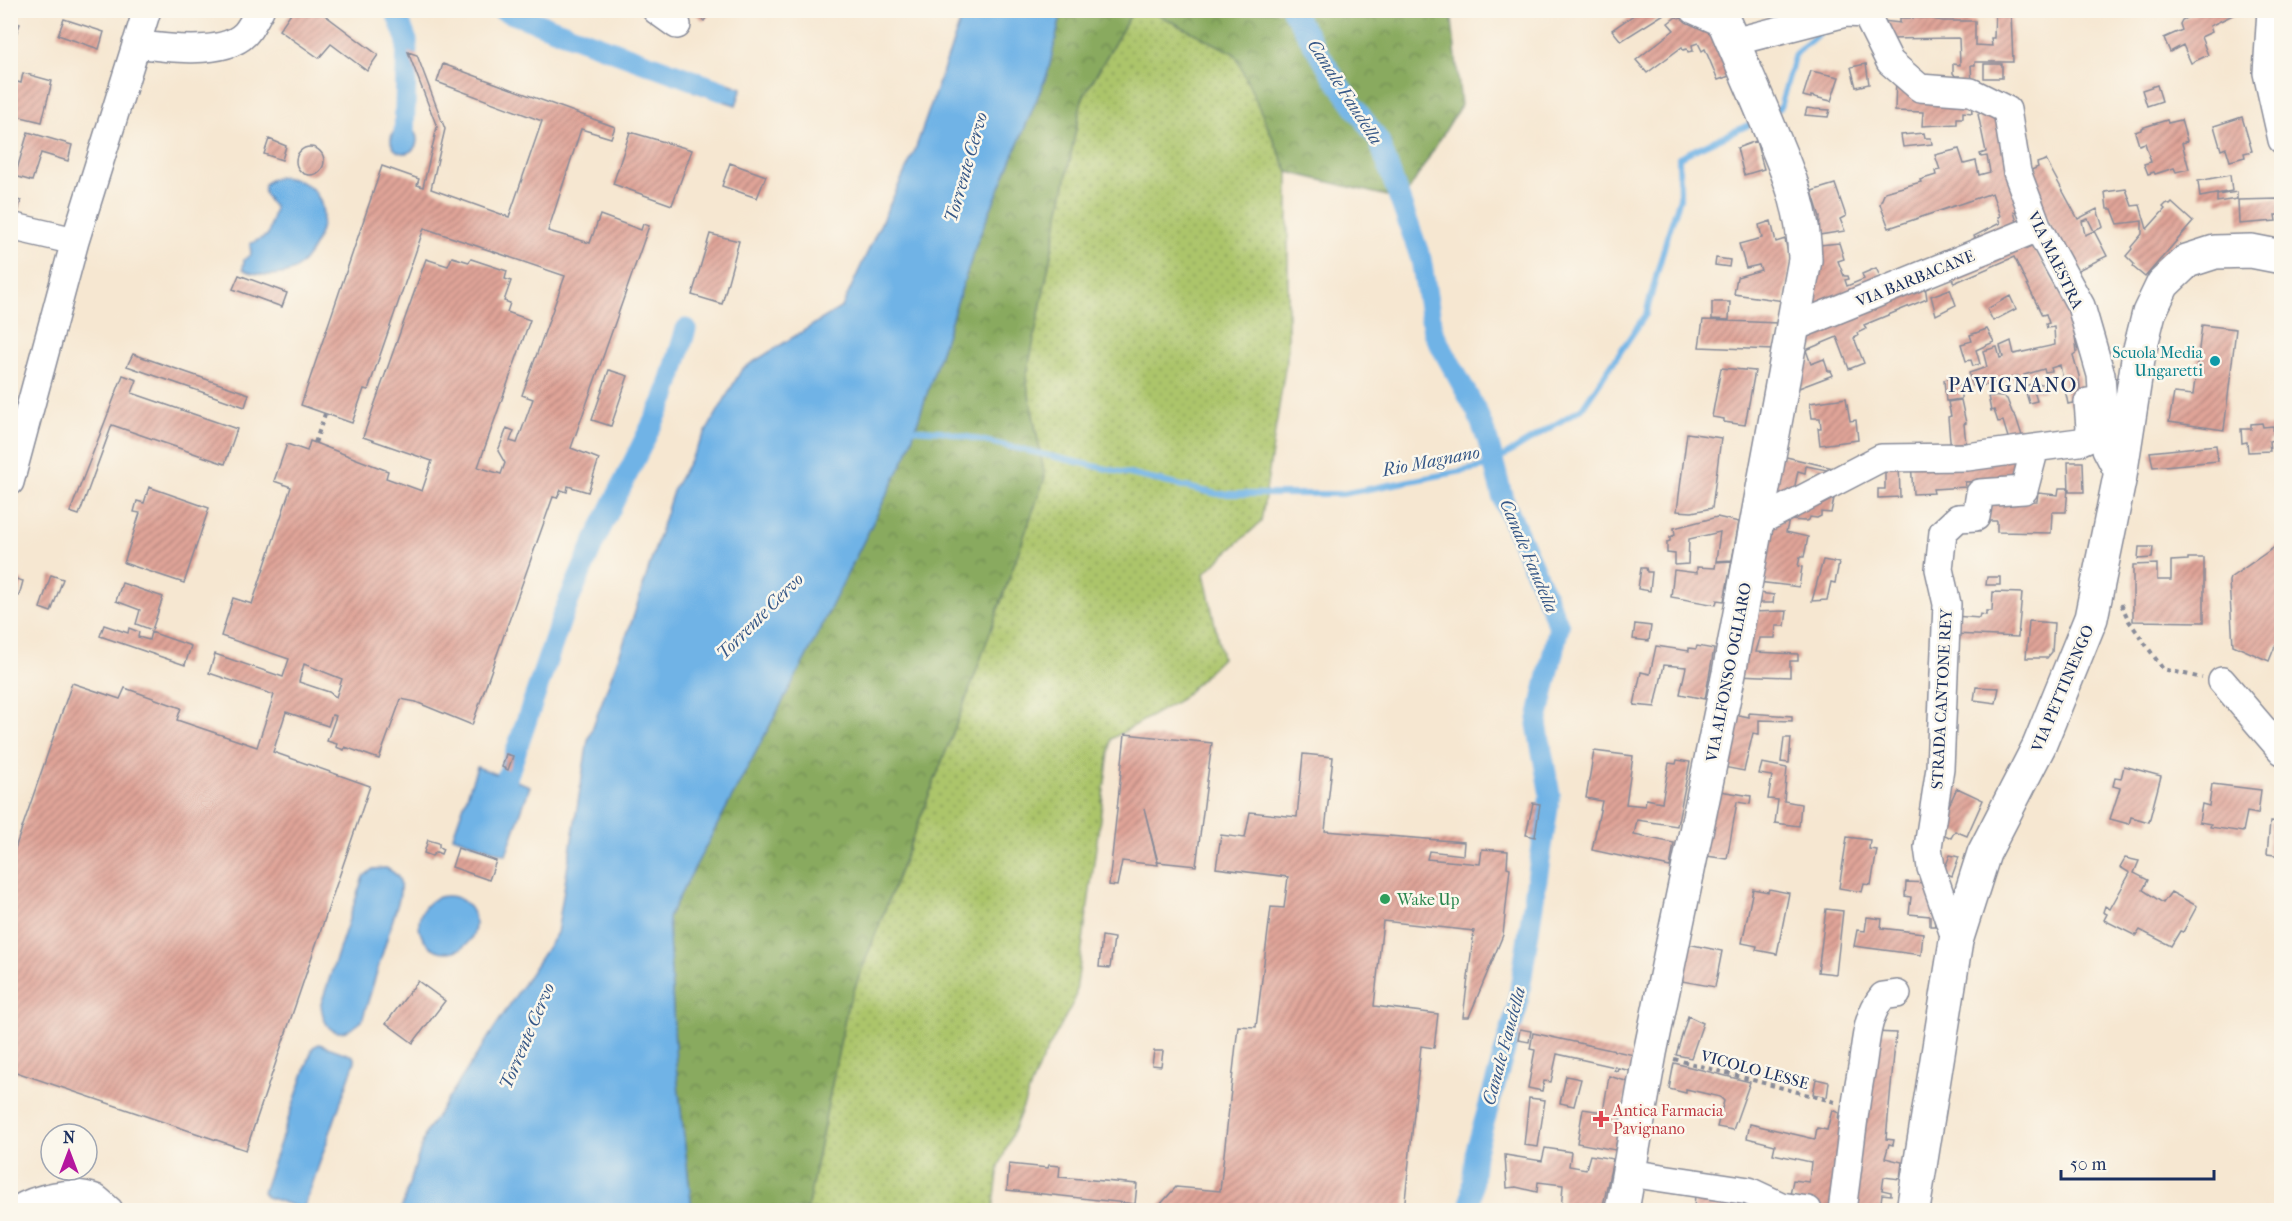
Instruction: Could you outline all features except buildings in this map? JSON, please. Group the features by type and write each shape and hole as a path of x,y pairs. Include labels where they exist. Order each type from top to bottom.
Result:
{"main road":[{"name":"VIA ALFONSO OGLIARO","path":"1622,1210 1650,1053 1729,673 1805,260 1804,231 1791,180 1726,25"},
{"name":"VIA PETTINENGO","path":"1913,1210 1956,941 1984,853 2039,746 2091,618 2120,476 2139,353 2149,313 2163,284 2187,261 2215,252 2251,251 2282,257"}],"street":[{"path":"10,482 75,241 147,10"},
{"path":"136,44 184,50 222,45 244,36 260,10"},
{"path":"1694,10 1726,25"},
{"path":"2271,10 2268,73 2282,140"},
{"name":"VIA MAESTRA","path":"1726,25 1846,13 1866,14 1890,62 1920,88 1971,92 2007,110 2017,172 2038,228 2081,306 2101,375 2106,449 2120,476"},
{"path":"10,226 75,241"},
{"name":"VIA BARBACANE","path":"1792,328 2038,228"},
{"path":"1756,523 1881,458 1967,457 2079,442 2088,438 2090,428 2081,306"},
{"name":"STRADA CANTONE REY","path":"1956,941 1931,868 1928,847 1940,768 1947,604 1939,569 1940,550 1943,532 1958,518 1976,517 1980,493 2024,490 2035,447"},
{"path":"2223,681 2282,751"},
{"path":"1842,1210 1854,1107 1869,1020 1875,1006 1883,996 1897,994"},
{"path":"1629,1173 1749,1191 1781,1206 1809,1210"},
{"path":"17,1210 37,1199 68,1195 94,1198 109,1210"}],"path":[{"path":"315,443 325,414"},
{"path":"2121,604 2129,621 2163,669 2223,681"},
{"name":"VICOLO LESSE","path":"1650,1053 1854,1107"}],"green space":[{"path":"1062,11 1133,11 1082,99 1026,379 1045,477 971,686 847,1008 807,1210 692,1210 676,1066 668,918 805,659 907,454 977,242 1048,72"},
{"path":"1133,11 1151,11 1235,54 1288,172 1288,349 1261,522 1204,573 1222,658 1181,699 1111,739 1075,999 1040,1064 999,1167 993,1210 807,1210 847,1008 971,686 1045,477 1026,379 1082,99"},
{"path":"1151,11 1451,11 1461,105 1403,200 1288,172 1235,54"}],"water":[{"name":"Torrente Cervo","path":"964,11 1062,11 1048,72 977,242 907,454 805,659 668,918 676,1066 692,1210 401,1210 426,1132 557,933 588,740 634,615 674,488 742,369 842,307 915,150"},
{"path":"699,73 742,88 736,105 693,91"},
{"path":"404,127 413,131 417,140 413,149 404,153 395,149 391,140 395,131"},
{"path":"280,177 307,185 321,202 322,225 318,238 303,263 295,270 275,275 250,273 243,269 244,260 251,254 250,244 268,235 275,208 265,194 265,185 272,179"},
{"path":"477,767 530,786 506,855 453,836"},
{"path":"386,868 400,880 400,893 362,1021 346,1031 334,1031 325,1022 321,1004 363,877 373,869"},
{"path":"442,896 452,896 467,904 473,913 475,924 473,935 467,944 452,952 442,952 431,947 424,940 419,929 419,919 424,908 431,901"},
{"path":"319,1044 353,1056 355,1061 305,1205 300,1208 267,1197 263,1192 313,1047"}],"waterway":[{"path":"395,10 407,41 404,138"},
{"path":"502,10 722,91"},
{"name":"Canale Faudella","path":"1292,10 1335,79 1379,141 1421,259 1433,332 1477,412 1488,441 1503,499 1559,626 1537,724 1550,795 1517,1008 1475,1154 1470,1210"},
{"name":"Rio Magnano","path":"1774,111 1780,108 1795,54 1824,29"},
{"name":"Rio Magnano","path":"907,429 941,431 1217,494 1342,494 1488,466 1582,408 1646,314 1680,198 1679,157 1757,121"},
{"path":"498,804 563,614 595,540 666,396 686,329"}],"place":[{"name":"Scuola Media Ungaretti","path":"2215,361"},
{"name":"Wake Up","path":"1385,899"},
{"name":"Antica Farmacia Pavignano","path":"1601,1119"}],"district":[{"name":"PAVIGNANO","path":"2013,385"}]}
